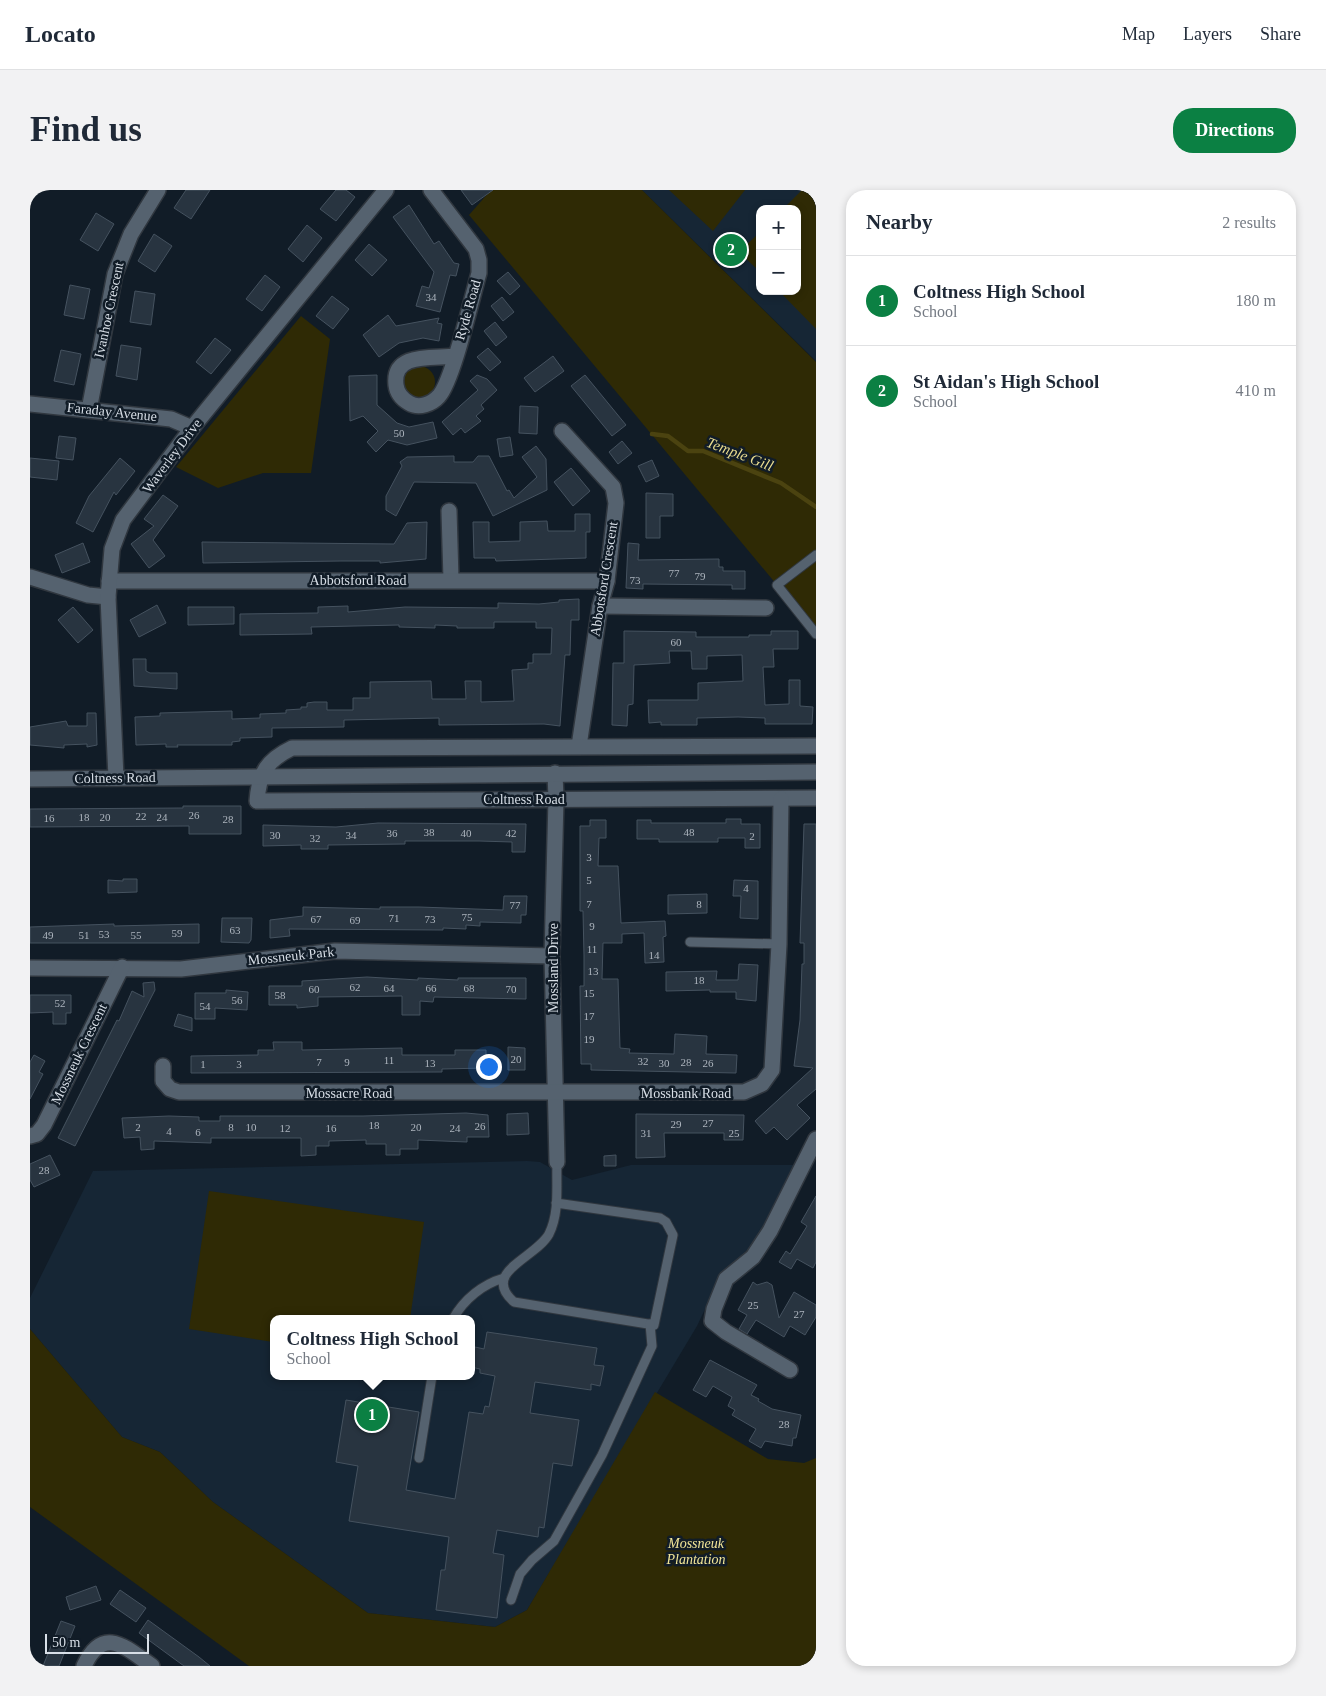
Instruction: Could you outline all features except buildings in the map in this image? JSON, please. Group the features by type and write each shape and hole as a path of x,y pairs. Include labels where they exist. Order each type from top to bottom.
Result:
{"street":[{"name":"Ivanhoe Crescent","path":"89,410 115,274 130,234 158,190"},
{"name":"Waverley Drive","path":"116,778 108,597 112,549 123,520 192,428 386,190"},
{"name":"Ryde Road","path":"431,190 476,249 479,260 479,273 455,356"},
{"name":"Faraday Avenue","path":"30,404 171,419 192,428"},
{"name":"Abbotsford Crescent","path":"562,431 614,487 616,503 607,581 600,606 579,746"},
{"path":"449,511 451,580"},
{"path":"30,577 88,595 108,597"},
{"name":"Abbotsford Road","path":"109,581 607,581"},
{"path":"600,606 766,608"},
{"path":"260,776 278,755 292,748 816,746"},
{"name":"Coltness Road","path":"30,779 816,772"},
{"name":"Mossland Drive","path":"555,773 552,956 557,1162"},
{"name":"Coltness Road","path":"260,776 257,801 816,798"},
{"name":"Mossbank Road","path":"555,1094 744,1092 762,1084 772,1070 779,944 781,799"},
{"name":"Mossneuk Park","path":"30,968 122,967 181,969 335,951 552,956"},
{"name":"Mossneuk Crescent","path":"30,1136 37,1134 44,1125 122,967"},
{"name":"Mossacre Road","path":"163,1066 163,1081 170,1089 179,1092 555,1094"},
{"path":"790,1370 726,1332 712,1321 714,1309 726,1279 752,1257 770,1232 816,1139"},
{"path":"84,1666 92,1650 100,1644 110,1642 121,1644 152,1666"}],"lane":[{"path":"816,555 777,586 816,634"},
{"path":"690,942 779,944"},
{"path":"556,1203 660,1218 672,1228 673,1235 654,1324 514,1302 502,1287 508,1271 542,1244 554,1222 557,1162"},
{"path":"456,1315 475,1293 489,1282 504,1278"},
{"path":"511,1600 520,1574 532,1560 554,1541 602,1455 652,1346 650,1324"},
{"path":"419,1458 431,1380"}],"shaded area":[{"path":"642,190 816,190 816,361"},
{"path":"527,1161 540,1162 572,1180 631,1165 794,1165 762,1230 749,1248 720,1277 697,1326 527,1610 495,1627 368,1613 213,1502 160,1452 122,1437 30,1329 30,1298 93,1171"}],"green space":[{"path":"491,190 642,190 816,362 816,632 469,215"},
{"path":"669,190 745,190 713,231"},
{"path":"802,190 816,190 816,329 783,295 801,295 801,205 787,205"},
{"path":"756,236 756,268 739,252"},
{"path":"301,316 330,339 311,473 263,473 218,488 176,467"},
{"path":"419,366 425,367 430,371 434,376 434,388 430,393 425,397 419,398 413,397 408,393 404,388 403,382 404,376 408,371 413,367"},
{"path":"209,1191 424,1222 411,1315 270,1315 270,1342 189,1329"},
{"name":"Mossneuk Plantation","path":"30,1329 122,1437 160,1452 213,1502 368,1613 495,1627 527,1610 655,1392 768,1459 804,1463 816,1458 816,1666 249,1666 30,1507"}],"waterway":[{"name":"Temple Gill","path":"652,434 668,436 688,451 703,451 781,483 816,507"}],"place":[{"name":"St Aidan's High School","path":"731,250"},
{"name":"Coltness High School","path":"372,1415"}]}
